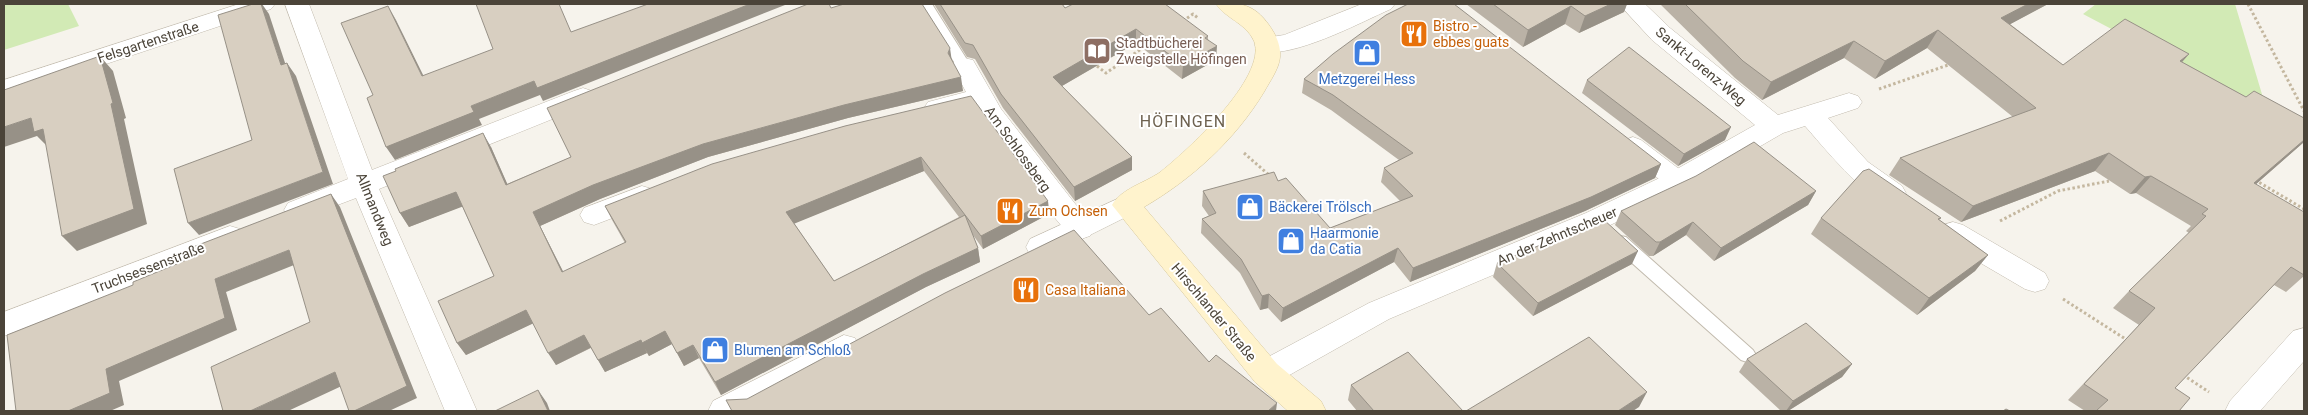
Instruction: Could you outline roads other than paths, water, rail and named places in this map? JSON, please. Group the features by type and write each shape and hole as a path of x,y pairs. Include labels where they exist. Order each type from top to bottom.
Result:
{"main road":[{"path":"1126,205 1170,178 1219,132 1256,87 1267,64 1267,45 1252,18 1228,4"},
{"name":"Hirschlander Straße","path":"1126,205 1266,373 1310,411"}],"street":[{"name":"Felsgartenstraße","path":"4,89 263,4"},
{"name":"Allmandweg","path":"297,4 364,184 460,411"},
{"path":"1267,45 1288,43 1383,4"},
{"name":"Sankt-Lorenz-Weg","path":"1631,4 1661,34 1774,126"},
{"name":"Am Schlossberg","path":"964,66 991,115 1055,199 1080,228"},
{"name":"Truchsessenstraße","path":"4,324 263,224 605,88"},
{"path":"915,113 982,97"},
{"name":"An der Zehntscheuer","path":"1266,373 1379,311 1596,220 1678,180 1774,126 1849,102"},
{"path":"1810,115 1859,169 1909,204"},
{"path":"1614,132 1678,180"},
{"path":"594,215 665,187"},
{"path":"1017,258 1126,205"},
{"path":"1933,220 2035,281"},
{"path":"724,411 869,334"},
{"path":"2241,411 2304,340"}],"lane":[{"path":"925,4 964,66"},
{"path":"1596,220 1748,355"}],"place":[{"name":"Bistro - ebbes guats","path":"1414,34"},
{"name":"Stadtbücherei Zweigstelle Höfingen","path":"1097,51"},
{"name":"Metzgerei Hess","path":"1367,53"},
{"name":"Bäckerei Trölsch","path":"1250,207"},
{"name":"Zum Ochsen","path":"1010,211"},
{"name":"Haarmonie da Catia","path":"1291,241"},
{"name":"Casa Italiana","path":"1026,290"},
{"name":"Blumen am Schloß","path":"715,350"}],"district":[{"name":"HÖFINGEN","path":"1183,121"}]}
